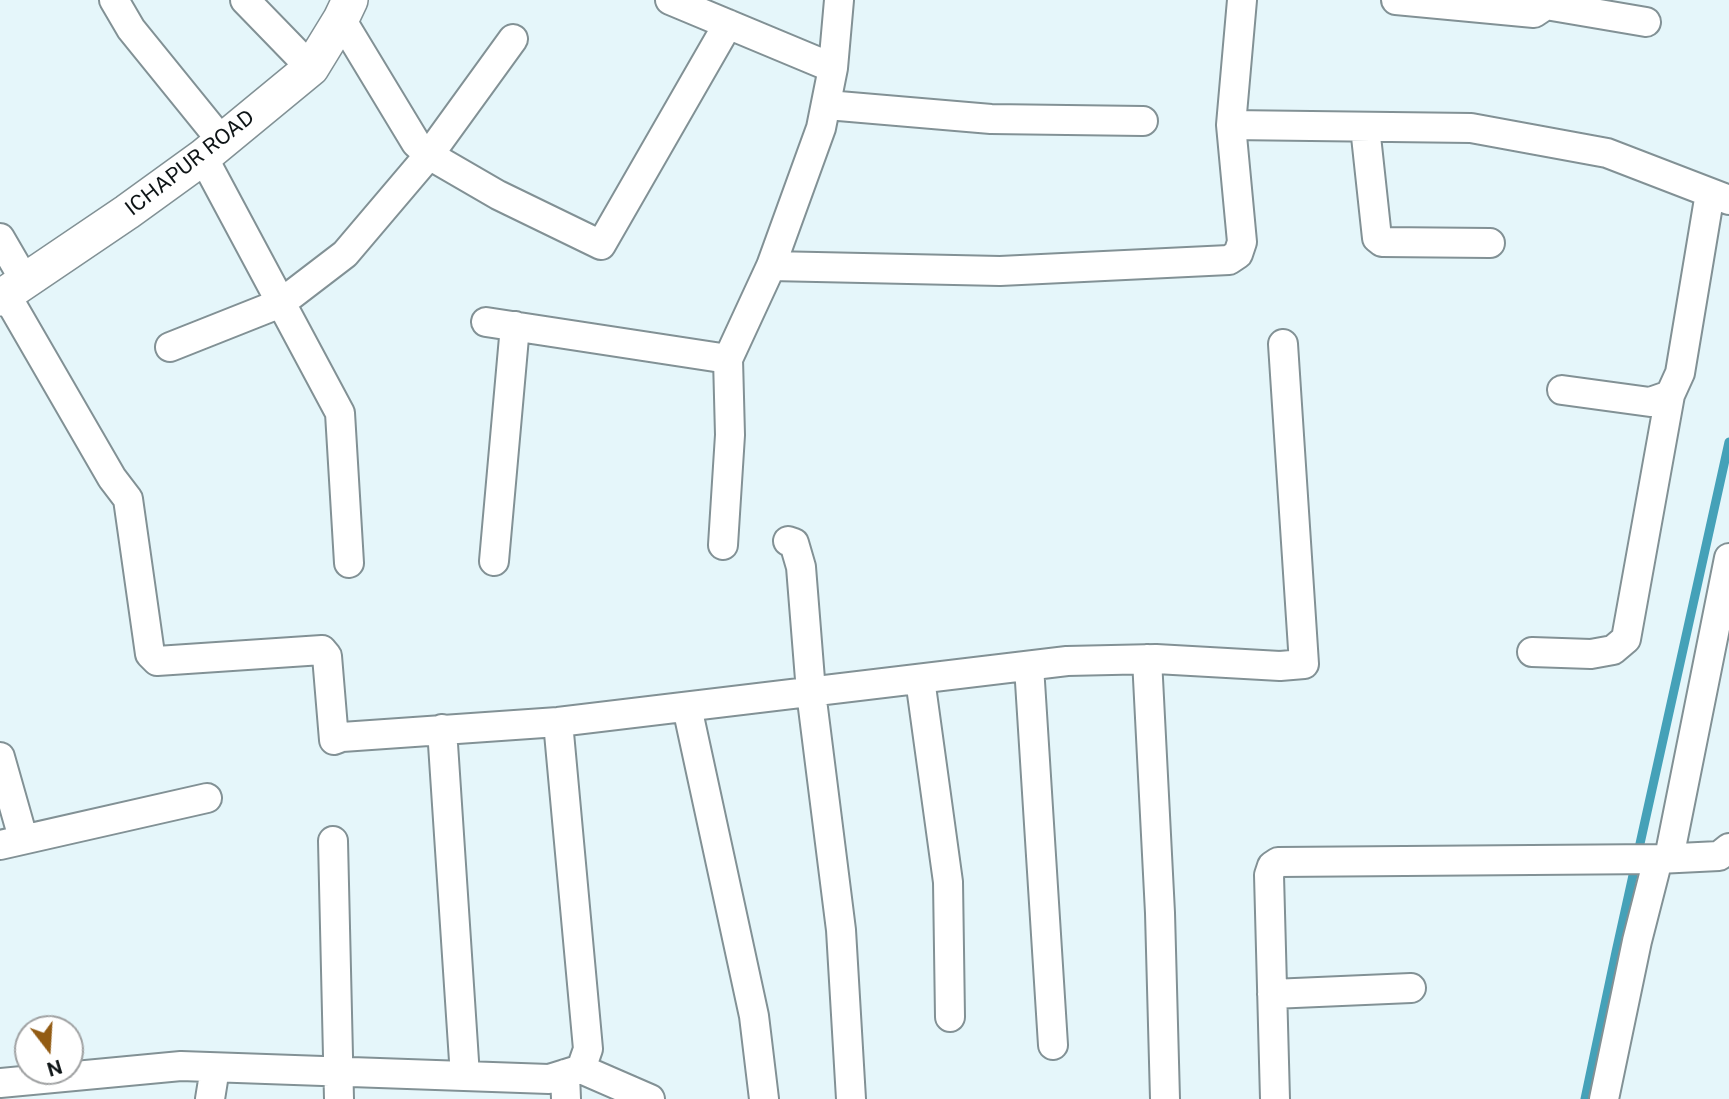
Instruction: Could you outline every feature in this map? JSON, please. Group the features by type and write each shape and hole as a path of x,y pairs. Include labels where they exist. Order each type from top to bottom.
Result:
{"street":[{"path":"114,0 212,148 281,303 340,413 349,563"},
{"path":"245,0 311,68"},
{"path":"670,0 832,68"},
{"path":"723,545 730,435 729,359 771,266 812,155 827,105 839,0"},
{"path":"771,266 1000,271 1229,260 1238,254 1242,242 1231,125 1242,0"},
{"path":"1396,0 1534,13 1546,2 1646,22"},
{"path":"345,9 416,143 429,155 498,195 601,245 728,24"},
{"name":"ICHAPUR ROAD","path":"10,290 127,212 311,68 345,9"},
{"path":"170,347 281,303 345,254 429,155 513,39"},
{"path":"827,105 991,119 1143,121"},
{"path":"1231,125 1471,128 1607,153 1719,196 1680,373 1670,395 1626,639 1613,650 1591,654 1532,652"},
{"path":"1365,127 1377,238 1382,242 1490,243"},
{"path":"0,238 10,290 112,478 128,499 150,653 157,661 322,650 327,656 334,740 342,737 558,722 1067,661 1147,659 1280,666 1304,664 1283,344"},
{"path":"486,322 729,359"},
{"path":"494,561 515,327"},
{"path":"1562,390 1650,402 1670,395"},
{"path":"788,541 794,543 801,567 811,692 842,940 851,1099"},
{"path":"1604,1099 1637,941 1648,858 1729,558"},
{"path":"1147,659 1159,899 1165,1099"},
{"path":"1029,666 1053,1045"},
{"path":"920,679 948,882 950,1017"},
{"path":"687,707 754,1016 764,1099"},
{"path":"558,722 588,1049 571,1081"},
{"path":"442,729 465,1076"},
{"path":"0,757 11,842 207,798"},
{"path":"333,841 339,1085"},
{"path":"1275,1099 1269,875 1272,866 1278,862 1719,856 1729,848"},
{"path":"1272,994 1411,988"},
{"path":"0,1083 181,1066 339,1085 465,1076 549,1079 571,1081 650,1099"},
{"path":"210,1099 215,1068"}],"waterway":[{"path":"1585,1099 1729,442"}]}
